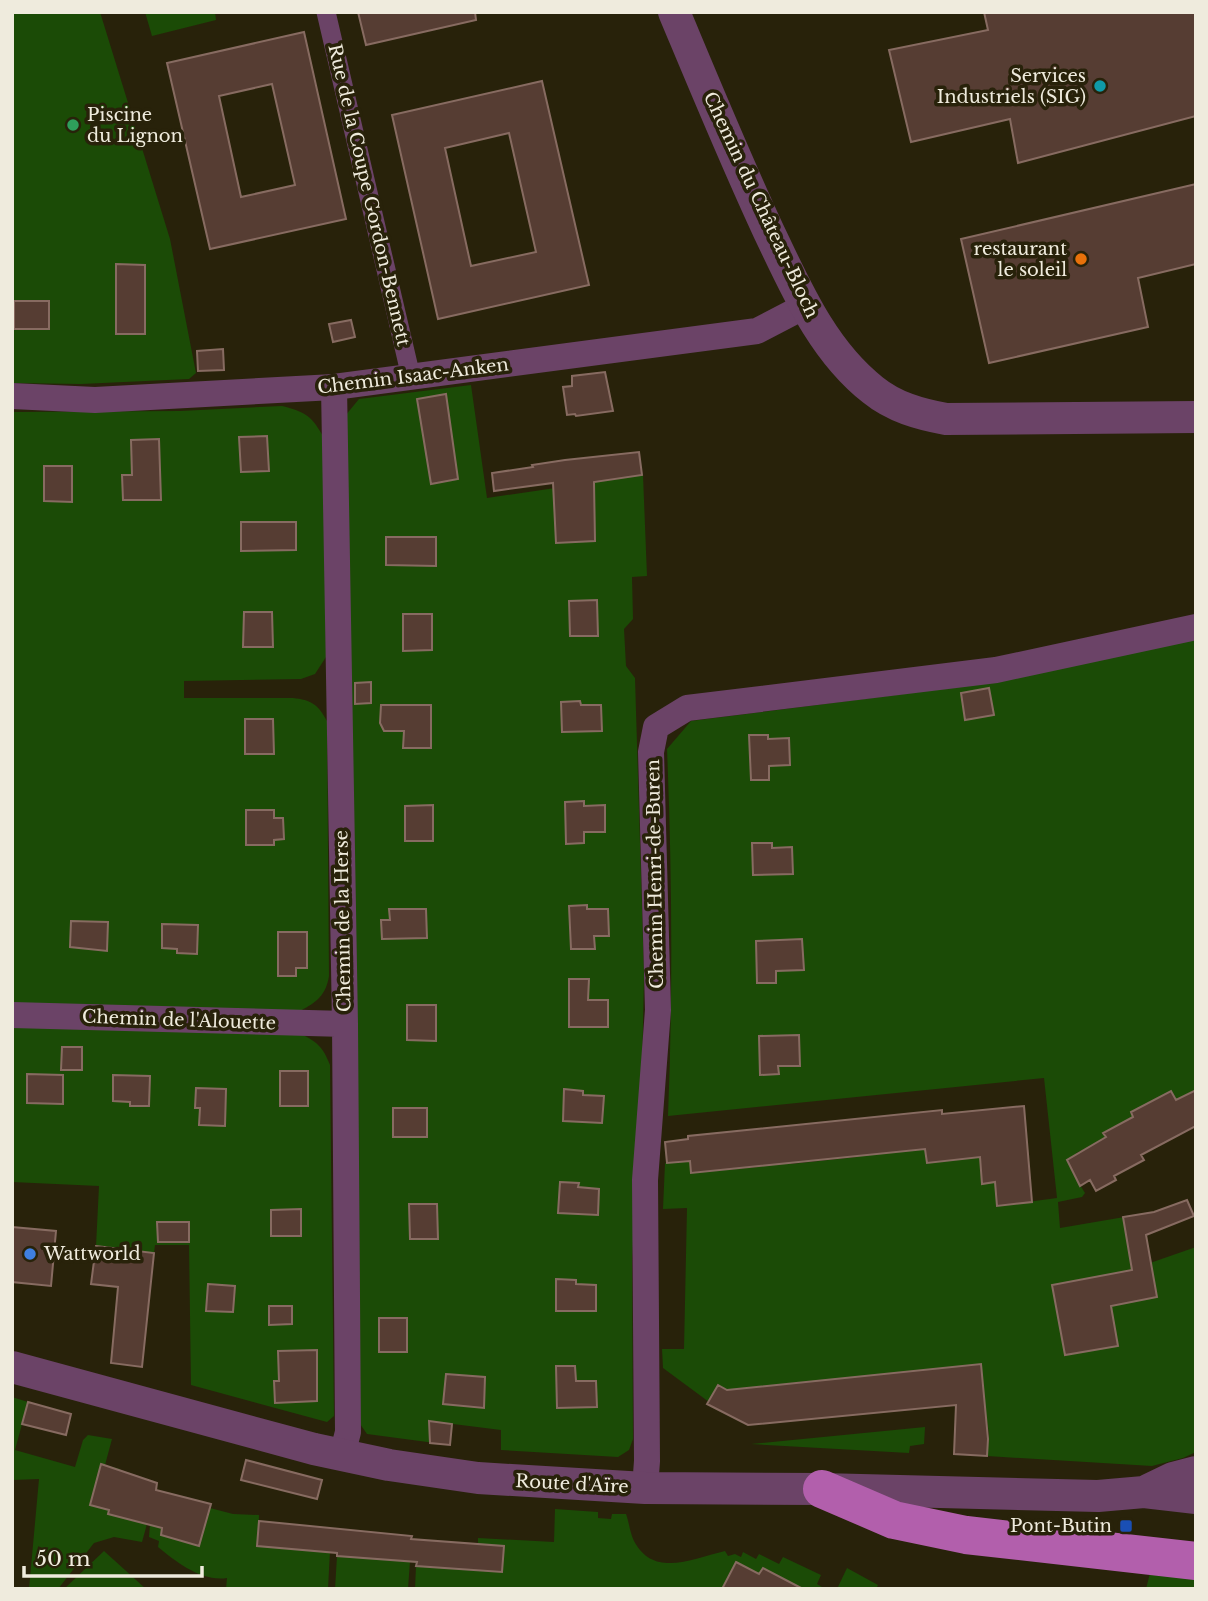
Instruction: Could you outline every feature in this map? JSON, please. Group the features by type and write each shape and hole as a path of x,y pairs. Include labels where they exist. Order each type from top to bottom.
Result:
{"main road":[{"path":"822,1489 894,1520 965,1535 1196,1561"}],"street":[{"name":"Rue de la Coupe Gordon-Bennett","path":"326,12 411,377"},
{"name":"Chemin du Château-Bloch","path":"674,12 749,189 805,306 840,359 882,396 910,411 946,419 1196,417"},
{"name":"Chemin Isaac-Anken","path":"12,396 95,400 334,387 757,331 805,306"},
{"name":"Chemin de la Herse","path":"334,387 345,1024 348,1432 342,1455"},
{"name":"Chemin Henri-de-Buren","path":"645,1488 645,1180 658,1010 652,752 656,727 687,708 996,670 1196,626"},
{"name":"Chemin de l'Alouette","path":"12,1015 345,1024"},
{"name":"Route d'Aïre","path":"12,1367 342,1455 478,1478 645,1488 822,1489 1098,1496 1144,1492 1196,1498"},
{"name":"Route d'Aïre","path":"1144,1492 1173,1478 1196,1472"}],"green space":[{"path":"12,12 100,12 170,239 196,373 189,379 81,384 12,383"},
{"path":"145,12 215,12 216,20 152,36"},
{"path":"471,385 487,498 643,475 647,576 632,577 633,619 624,629 626,666 635,678 644,975 632,1259 633,1439 629,1450 618,1457 501,1450 501,1430 453,1424 450,1445 367,1434 358,1421 345,416 359,399"},
{"path":"282,406 307,416 324,438 326,657 315,674 301,679 184,681 184,698 293,698 317,707 327,721 329,976 326,988 316,1001 300,1011 12,1004 12,412 180,411"},
{"path":"1196,638 1196,1101 1191,1092 1176,1100 1171,1091 1131,1112 1135,1120 1123,1122 1104,1132 1107,1139 1076,1153 1080,1185 1085,1193 1082,1197 1058,1202 1060,1228 1142,1214 1150,1263 1196,1247 1196,1452 1152,1466 987,1456 989,1434 984,1401 892,1373 825,1380 816,1397 814,1381 792,1383 748,1401 718,1385 709,1402 663,1368 662,1349 684,1349 687,1208 663,1209 665,1163 690,1161 691,1173 758,1167 757,1154 789,1151 791,1164 857,1157 856,1144 877,1143 879,1154 946,1147 1002,1130 980,1163 983,1183 995,1182 997,1206 1057,1198 1044,1078 668,1116 671,932 667,749 691,721 989,683"},
{"path":"12,1027 301,1034 323,1050 330,1065 334,1416 327,1422 191,1385 189,1245 155,1245 154,1253 96,1246 99,1186 12,1182"},
{"path":"12,1397 28,1402 15,1450 75,1467 83,1440 88,1435 112,1439 105,1465 120,1469 108,1514 147,1524 142,1542 114,1537 94,1543 58,1589 29,1589 39,1479 12,1480"},
{"path":"925,1427 924,1444 910,1446 909,1453 751,1444"},
{"path":"168,1508 161,1535 199,1545 210,1508 233,1514 259,1515 258,1546 330,1551 328,1589 226,1589 227,1578 208,1577 190,1570 158,1547 159,1541 149,1537 150,1524"},
{"path":"555,1509 598,1512 598,1518 611,1519 612,1514 626,1514 634,1541 642,1553 652,1560 675,1563 725,1551 728,1556 735,1554 741,1557 743,1552 756,1559 759,1554 779,1564 783,1557 821,1575 817,1584 822,1587 415,1589 416,1566 502,1572 504,1546 478,1544 478,1538 554,1542"},
{"path":"104,1551 146,1589 64,1589"},
{"path":"337,1556 410,1561 408,1589 335,1589"},
{"path":"847,1568 878,1585 876,1589 837,1589"},
{"path":"1151,1569 1196,1575 1196,1589 1146,1589"}],"building":[{"path":"358,12 475,12 476,20 366,45"},
{"name":"Services Industriels (SIG)","path":"984,12 1196,12 1196,116 1018,163 1010,119 911,142 889,50 988,30"},
{"path":"304,32 346,219 210,249 167,63","holes":["272,84 295,185 241,197 219,96"]},
{"path":"542,81 589,285 438,319 392,115","holes":["509,133 536,252 471,266 445,148"]},
{"path":"1196,184 1196,264 1138,278 1148,327 989,363 961,239"},
{"path":"116,264 145,265 145,334 116,334"},
{"path":"14,301 49,301 49,329 14,329"},
{"path":"351,320 355,337 333,342 329,324"},
{"path":"223,349 224,370 198,371 197,351"},
{"path":"605,372 613,411 567,415 563,387 572,386 572,376"},
{"path":"446,394 458,479 431,484 417,399"},
{"path":"267,436 269,471 241,472 239,437"},
{"path":"159,439 161,500 123,500 122,475 132,475 131,440"},
{"path":"639,452 642,475 594,482 595,541 556,543 553,483 494,491 492,473 565,460"},
{"path":"44,466 72,466 72,502 44,501"},
{"path":"241,522 296,522 296,550 241,551"},
{"path":"386,537 436,537 436,566 386,565"},
{"path":"597,600 598,636 570,636 569,601"},
{"path":"244,612 272,612 273,647 243,647"},
{"path":"403,614 432,614 432,650 403,651"},
{"path":"371,682 371,703 355,704 355,683"},
{"path":"989,688 994,715 965,720 961,693"},
{"path":"580,701 581,705 601,705 602,731 562,732 561,702"},
{"path":"381,705 431,705 431,748 403,748 404,731 384,731 380,723"},
{"path":"245,719 273,719 274,754 245,754"},
{"path":"749,735 768,735 768,739 789,738 790,765 769,766 769,780 751,780"},
{"path":"584,801 584,806 605,805 605,832 584,832 584,843 566,844 565,802"},
{"path":"433,805 433,841 405,841 405,806"},
{"path":"246,810 274,810 274,818 283,818 284,839 274,840 274,845 246,845"},
{"path":"752,843 772,843 772,848 792,847 793,874 753,875"},
{"path":"587,905 587,909 608,909 609,936 594,936 595,949 571,949 569,906"},
{"path":"389,909 426,909 427,938 382,939 381,920 390,920"},
{"path":"71,921 108,922 107,951 70,947"},
{"path":"162,924 198,925 197,954 177,953 177,949 162,948"},
{"path":"278,932 307,932 307,968 296,968 296,976 278,976"},
{"path":"802,939 804,970 776,971 776,983 757,983 756,941"},
{"path":"569,979 589,979 588,1000 608,1000 608,1027 569,1027"},
{"path":"407,1005 436,1005 436,1041 407,1040"},
{"path":"799,1035 800,1066 778,1066 779,1074 760,1075 759,1036"},
{"path":"62,1047 82,1047 82,1070 61,1070"},
{"path":"280,1071 308,1071 308,1106 280,1106"},
{"path":"27,1074 63,1075 63,1104 27,1103"},
{"path":"113,1075 150,1076 149,1106 130,1106 130,1102 113,1101"},
{"path":"196,1088 226,1089 225,1126 199,1125 200,1108 195,1108"},
{"path":"564,1089 583,1091 583,1095 604,1096 602,1123 563,1121"},
{"path":"1196,1090 1196,1126 1141,1155 1144,1160 1114,1176 1116,1180 1096,1191 1090,1180 1080,1186 1067,1160 1106,1137 1103,1133 1133,1117 1131,1112 1171,1091 1176,1100"},
{"path":"1024,1106 1032,1202 997,1206 995,1182 982,1184 980,1157 927,1163 925,1149 691,1173 690,1161 667,1163 665,1142 688,1139 688,1136 942,1110 942,1114"},
{"path":"393,1108 427,1108 427,1137 393,1137"},
{"path":"560,1182 579,1183 578,1187 599,1189 598,1215 558,1213"},
{"path":"1187,1200 1194,1216 1146,1235 1157,1297 1111,1306 1118,1346 1065,1355 1052,1285 1132,1270 1123,1217 1154,1212"},
{"path":"409,1204 437,1204 438,1239 410,1239"},
{"path":"301,1209 301,1236 271,1236 271,1210"},
{"path":"157,1222 189,1222 189,1242 158,1242"},
{"path":"12,1227 56,1231 51,1286 12,1282"},
{"path":"96,1246 154,1253 142,1367 111,1363 118,1287 91,1284"},
{"path":"556,1279 596,1285 596,1311 556,1311"},
{"path":"208,1284 235,1286 233,1312 206,1311"},
{"path":"269,1306 292,1306 292,1324 269,1325"},
{"path":"379,1318 407,1318 407,1352 379,1352"},
{"path":"317,1350 317,1401 275,1403 274,1381 279,1381 278,1351"},
{"path":"981,1364 988,1439 987,1456 954,1454 956,1405 748,1425 707,1404 718,1385 727,1390"},
{"path":"556,1366 575,1366 576,1381 596,1381 597,1407 557,1408"},
{"path":"446,1374 485,1377 484,1408 443,1404"},
{"path":"28,1402 71,1414 66,1435 22,1424"},
{"path":"429,1421 452,1424 450,1445 430,1443"},
{"path":"246,1460 322,1480 317,1499 241,1480"},
{"path":"101,1464 157,1483 156,1490 211,1504 199,1546 161,1535 162,1528 108,1514 109,1510 90,1505"},
{"path":"259,1521 412,1536 411,1539 504,1546 502,1572 416,1566 417,1562 257,1546"},
{"path":"736,1562 759,1574 763,1568 803,1589 722,1589"}],"place":[{"name":"Services Industriels (SIG)","path":"1100,86"},
{"name":"Piscine du Lignon","path":"73,125"},
{"name":"restaurant le soleil","path":"1081,259"},
{"name":"Wattworld","path":"30,1254"},
{"name":"Pont-Butin","path":"1126,1526"}]}
